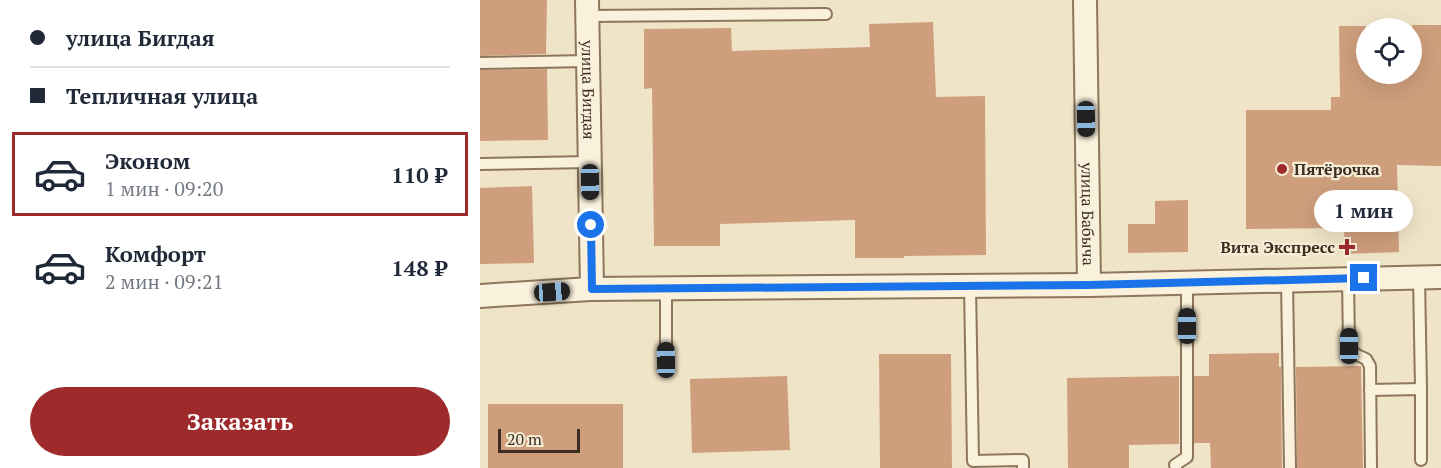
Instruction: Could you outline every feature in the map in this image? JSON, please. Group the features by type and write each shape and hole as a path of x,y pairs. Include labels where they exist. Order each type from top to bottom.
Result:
{"street":[{"name":"улица Бабыча","path":"1085,0 1089,285"},
{"name":"улица Бигдая","path":"587,8 592,289"},
{"path":"480,296 592,289 1089,285 1430,277"}],"lane":[{"path":"587,8 826,14"},
{"path":"480,63 588,61"},
{"path":"480,164 590,162"},
{"path":"1421,460 1421,389 1430,277"},
{"path":"1348,279 1349,346 1355,354 1366,359 1370,366 1371,468"},
{"path":"1287,280 1290,468"},
{"path":"1176,468 1176,465 1187,457 1187,283"},
{"path":"970,286 974,461 1023,460 1023,468"},
{"path":"666,289 666,360"},
{"path":"1370,390 1421,389"}],"building":[{"path":"480,0 547,0 546,54 480,56"},
{"path":"933,22 936,97 985,96 986,255 855,258 855,220 720,224 720,246 654,246 652,88 644,89 644,29 731,28 732,51 870,47 869,24"},
{"path":"1422,25 1441,25 1441,166 1397,165 1399,252 1345,254 1344,228 1246,229 1246,110 1331,110 1331,97 1340,97 1339,26 1356,26 1356,84 1422,84"},
{"path":"547,69 548,140 480,141 480,70"},
{"path":"532,186 534,263 480,264 480,188"},
{"path":"1188,200 1188,252 1128,253 1128,224 1155,224 1155,201"},
{"path":"1279,353 1282,468 1211,468 1210,443 1194,443 1194,376 1209,376 1209,354"},
{"path":"879,354 951,354 952,468 880,468"},
{"path":"1361,366 1363,468 1297,468 1296,367"},
{"path":"787,376 790,450 692,453 690,379"},
{"path":"1179,376 1179,444 1129,445 1129,468 1068,468 1067,378"},
{"path":"488,404 623,404 623,468 488,468"}],"place":[{"name":"Пятёрочка","path":"1282,169"},
{"name":"Вита Экспресс","path":"1347,247"}],"route":[{"path":"591,225 592,289 1089,285 1364,278"}]}
